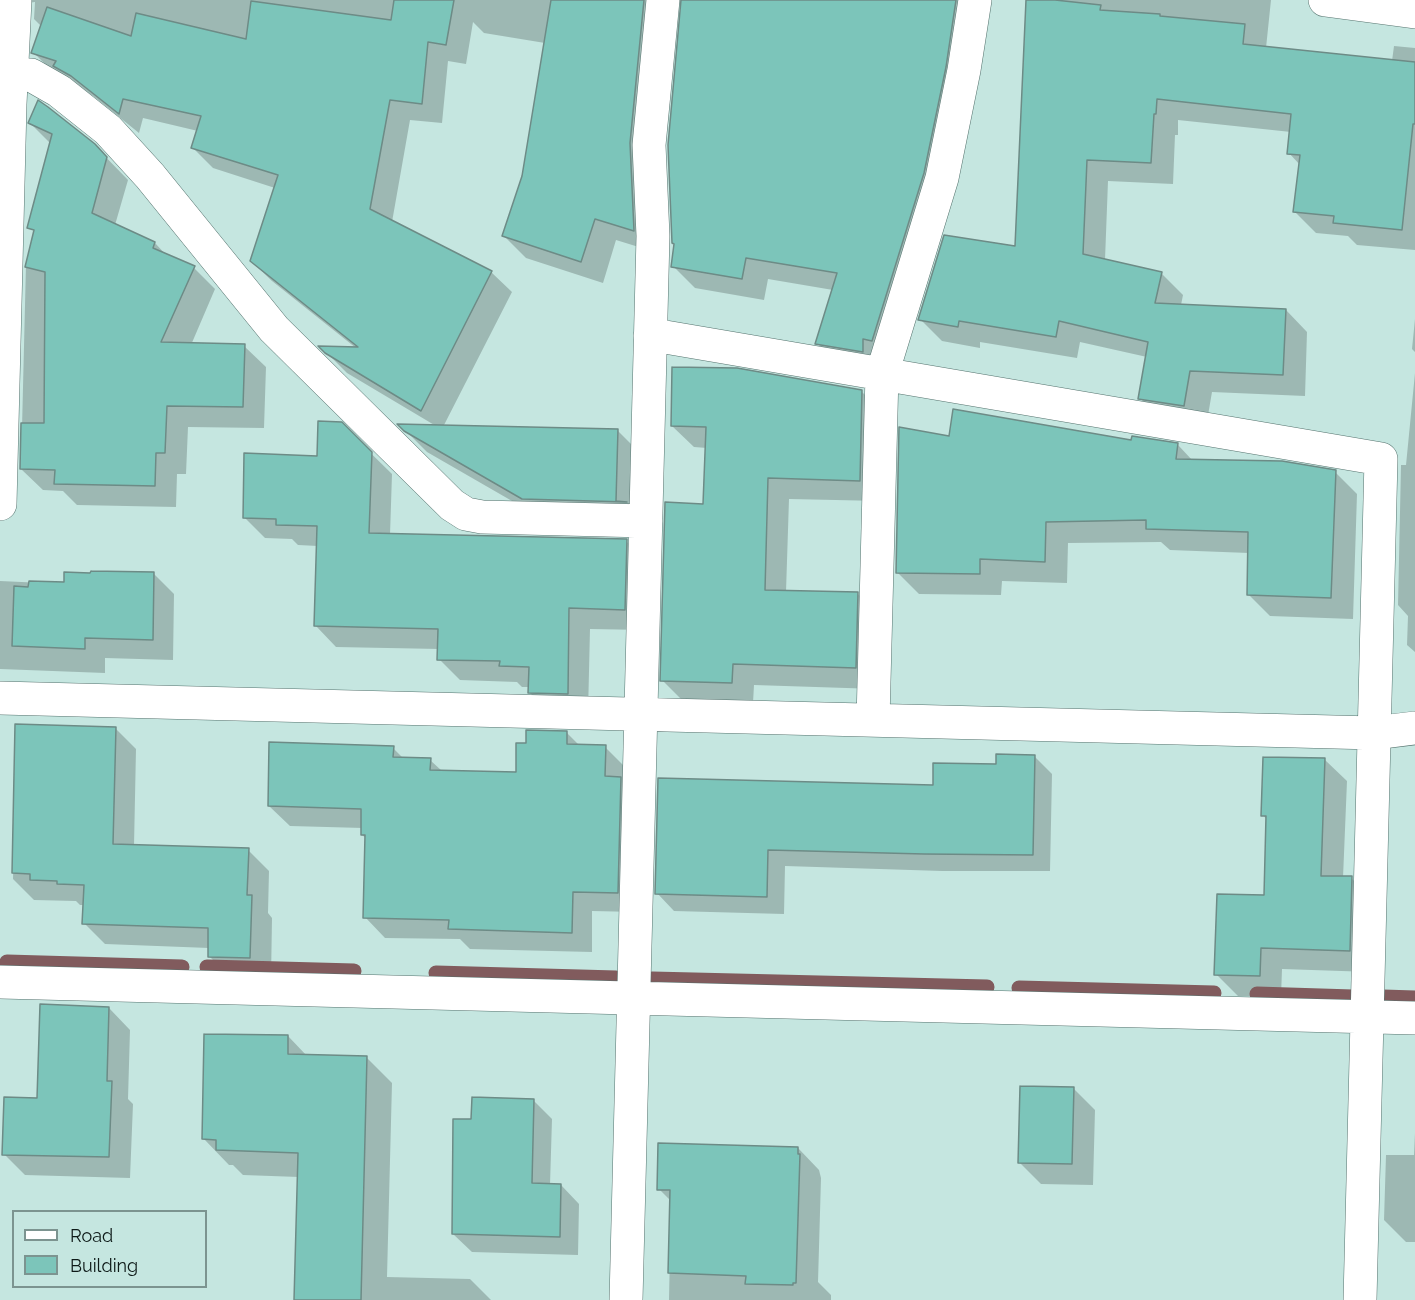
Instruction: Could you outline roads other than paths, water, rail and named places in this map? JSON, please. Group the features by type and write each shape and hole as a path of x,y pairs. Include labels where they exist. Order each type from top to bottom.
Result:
{"street":[{"path":"0,504 3,288 15,0"},
{"path":"626,1300 653,203 649,145 663,0"},
{"path":"873,720 882,374 942,178 960,92 975,0"},
{"path":"1325,0 1415,12"},
{"path":"12,75 31,75 58,91 108,130 150,176 274,329 452,505 466,514 482,517 646,521"},
{"path":"650,336 1381,459 1360,1300"},
{"path":"0,698 1374,733 1415,728"},
{"path":"0,982 1415,1018"}],"waterway":[{"path":"7,962 182,967"},
{"path":"207,967 354,971"},
{"path":"436,973 616,978"},
{"path":"652,979 987,987"},
{"path":"1019,988 1214,993"},
{"path":"1257,994 1353,997"},
{"path":"1383,997 1415,998"}]}
